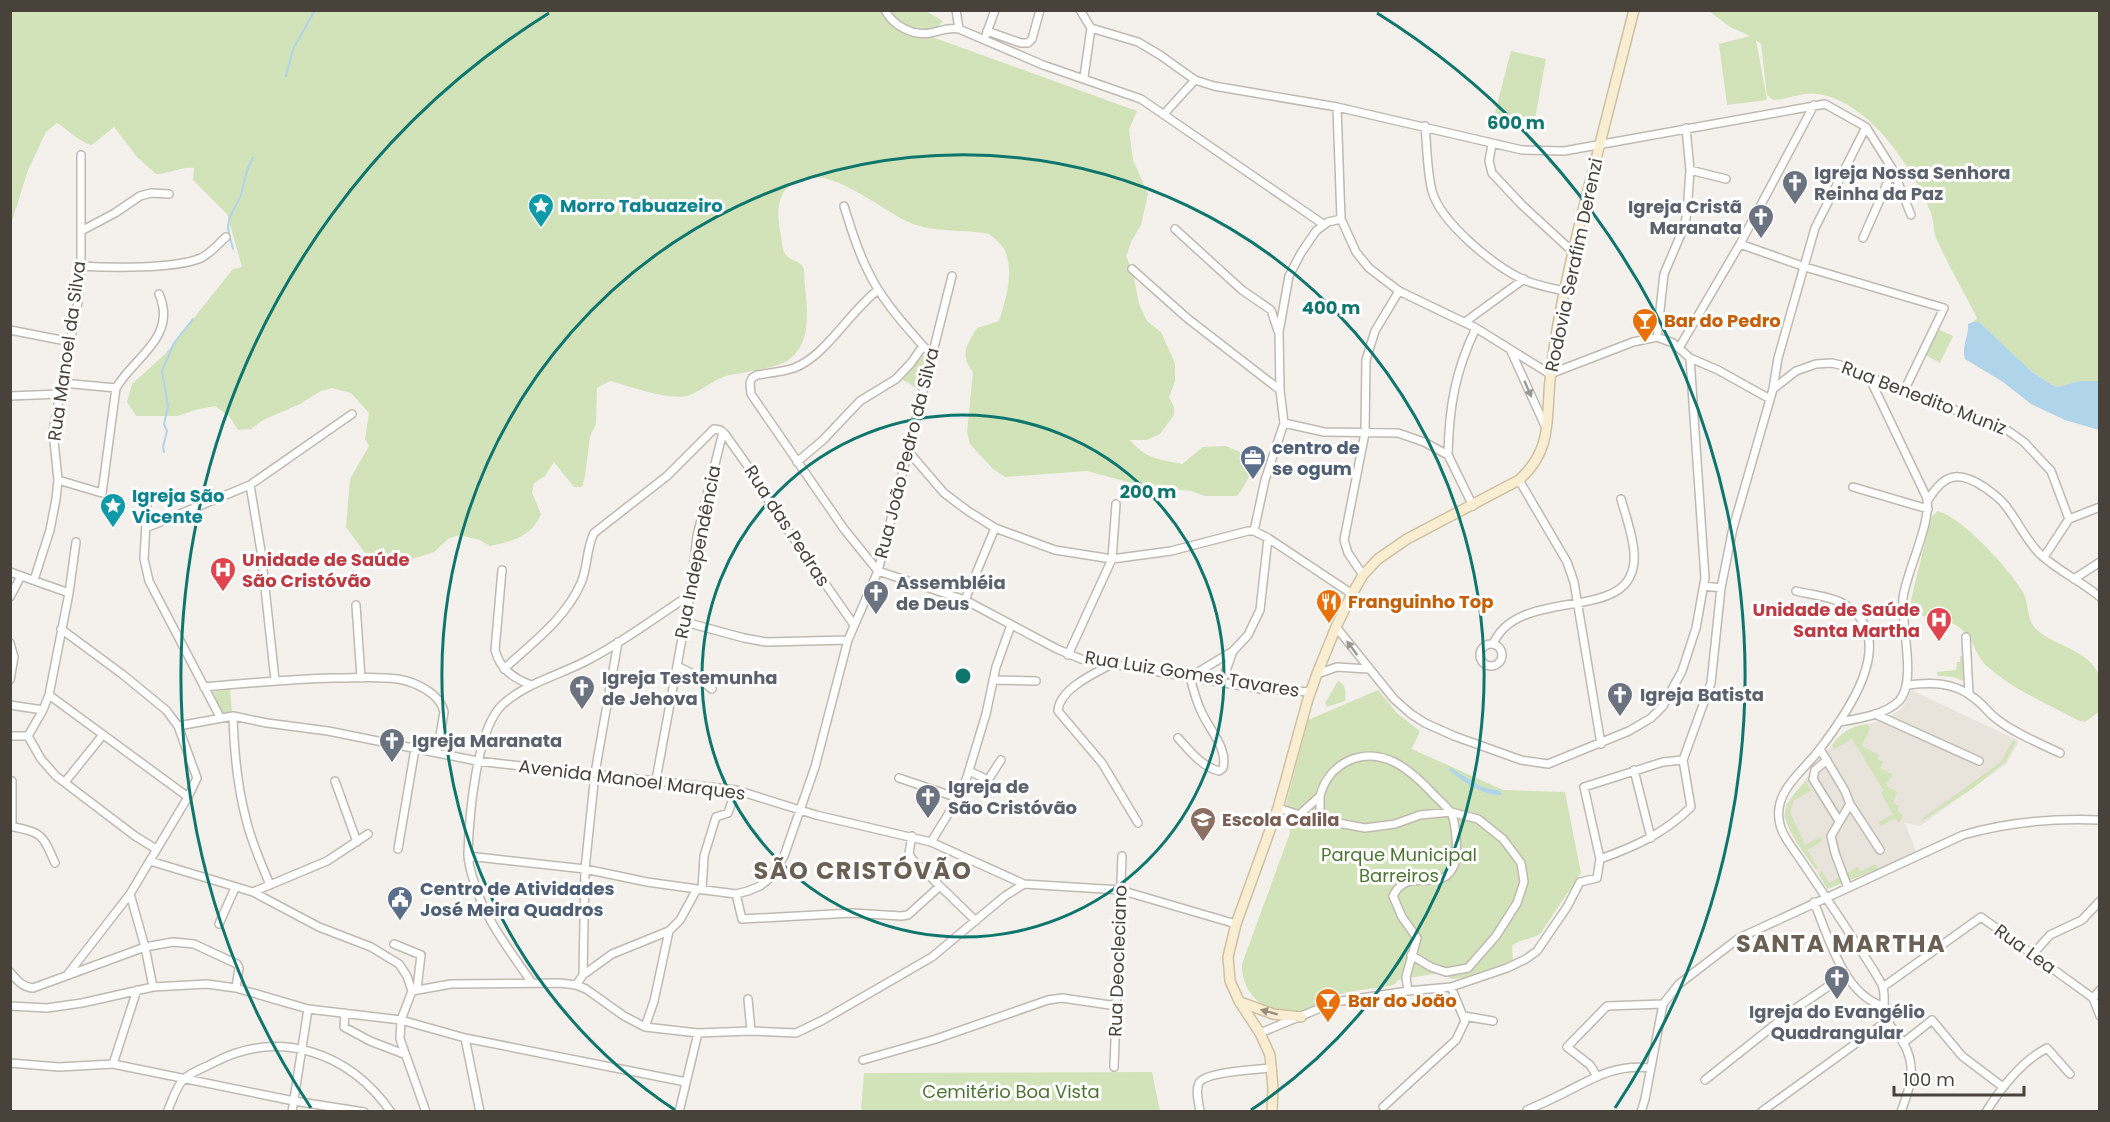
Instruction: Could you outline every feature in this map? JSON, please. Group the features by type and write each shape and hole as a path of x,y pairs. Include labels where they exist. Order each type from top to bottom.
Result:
{"main road":[{"name":"Rodovia Serafim Derenzi","path":"1272,1112 1270,1054 1260,1033 1239,1001 1228,973 1228,957 1236,924 1278,808 1311,692 1336,627 1352,594 1363,575 1378,559 1407,539 1519,480 1531,470 1538,459 1544,445 1550,374 1564,291 1634,10"},
{"path":"1239,1001 1273,1014 1301,1017"}],"street":[{"path":"885,10 891,20 906,30 915,33 932,33 949,28 959,29 1043,65 1084,77 1141,99 1323,224"},
{"path":"956,10 959,29"},
{"path":"983,40 995,10"},
{"path":"987,31 1021,43 1028,43 1032,39 1040,10"},
{"path":"1080,10 1091,28 1084,77"},
{"path":"1091,28 1138,42 1195,80 1226,88 1337,107 1425,126 1492,144 1540,152 1564,151 1814,105 1829,105 1866,128 1893,170 1911,215"},
{"path":"1164,114 1195,80"},
{"path":"1679,348 1740,244 1814,105"},
{"path":"1337,107 1341,219 1356,252 1369,268 1399,291 1476,328 1550,374 1633,342 1657,337 1679,348 1690,358 1718,370 1770,399"},
{"path":"1425,126 1432,191 1446,219 1468,240 1524,279 1564,291"},
{"path":"1657,337 1664,274 1686,219 1690,170 1686,128"},
{"path":"1600,859 1652,838 1679,819 1691,807 1683,760 1711,683 1721,588 1733,528 1773,389 1778,358 1815,228 1866,128"},
{"path":"1492,144 1490,161 1492,173 1522,205 1573,252"},
{"name":"Rua Manoel da Silva","path":"34,580 50,530 58,480 53,431 78,302 81,266 81,155"},
{"path":"1690,170 1726,179"},
{"path":"1863,238 1893,170"},
{"path":"81,231 115,213 140,196 151,193 169,194"},
{"path":"844,206 861,257 878,290 902,322 932,354"},
{"path":"1254,531 1266,480 1284,423 1280,390 1279,333 1289,276 1306,246 1323,224 1341,219"},
{"path":"1175,229 1242,290 1271,310 1279,333"},
{"path":"81,266 149,266 191,261 208,254 226,237"},
{"path":"1740,244 1805,267 1944,308 1904,391"},
{"path":"1132,269 1187,318 1280,390"},
{"name":"Rua João Pedro da Silva","path":"801,811 848,640 878,572 952,276"},
{"path":"1465,322 1524,279"},
{"path":"878,290 859,306 814,357 794,368 758,375 752,378 750,383 751,394 797,462 844,529 878,572"},
{"path":"1363,575 1348,553 1344,540 1365,433 1366,360 1375,331 1399,291"},
{"path":"58,480 102,493 116,388 124,375 147,353 158,336 163,306 159,294"},
{"path":"1473,506 1448,455 1451,401 1461,361 1476,328"},
{"path":"10,330 71,342"},
{"path":"797,462 823,440 860,401 896,379 923,346"},
{"path":"1510,349 1546,429"},
{"path":"1336,627 1368,669 1394,699 1411,714 1454,736 1521,760 1548,764 1601,744 1651,718 1672,691 1682,671 1696,628 1704,586 1703,540 1690,358"},
{"name":"Rua Benedito Muniz","path":"1773,389 1796,371 1816,364 1840,364 1904,391 1988,420 2014,433 2051,471 2069,519"},
{"path":"1869,377 1928,505"},
{"path":"62,383 116,388"},
{"path":"10,396 60,394"},
{"path":"146,528 250,485 352,414"},
{"path":"1284,423 1324,432 1398,433 1408,435 1448,455"},
{"path":"504,669 565,611 584,575 594,533 667,476 711,430 720,430"},
{"name":"Rua Independência","path":"656,780 690,596 697,536 720,430"},
{"name":"Rua das Pedras","path":"720,430 747,465 785,526 854,625"},
{"path":"908,451 944,493 968,511 995,528 1055,550 1112,559 1172,552 1237,532 1254,531 1352,594"},
{"path":"1839,722 1875,714 1899,701 1908,685 1903,598 1928,505 1940,485 1948,479 1959,476 1968,477 2004,503 2024,535 2044,557 2099,596"},
{"path":"1519,480 1567,562 1578,602 1601,744"},
{"path":"250,485 261,551 275,680"},
{"path":"1853,487 1928,505"},
{"path":"1493,644 1500,630 1531,612 1597,600 1613,595 1624,586 1630,577 1635,554 1621,500"},
{"path":"1068,655 1112,559 1116,504"},
{"path":"147,505 144,559 148,581 220,717"},
{"path":"2044,557 2069,519 2100,507"},
{"path":"965,600 995,528"},
{"path":"1178,738 1212,770 1219,771 1223,768 1223,751 1202,715 1190,677 1233,651 1248,635 1260,610 1268,538"},
{"path":"28,736 49,695 69,593 76,542"},
{"path":"2074,579 2100,562"},
{"path":"502,570 494,640 497,658 504,669 516,679 531,685"},
{"path":"10,572 69,593"},
{"name":"Rua Luiz Gomes Tavares","path":"878,572 965,600 1068,655 1222,682 1311,692"},
{"path":"10,597 21,576"},
{"path":"1704,586 1721,588"},
{"path":"1796,591 1844,604 1859,617 1869,637 1870,653 1864,676 1839,722 1820,749 1791,782 1782,797 1779,821 1786,838 1883,987 1883,1006 1887,1021 1901,1040 1912,1065 1912,1082 1901,1112"},
{"path":"532,983 504,943 488,914 474,884 468,856 477,761 494,716 501,706 531,685 571,669 690,596"},
{"path":"356,605 361,678"},
{"path":"685,622 744,639 766,642 848,640"},
{"path":"931,842 958,798 969,771 986,714 993,680 1011,625"},
{"path":"61,629 166,710 178,726 197,773 196,781 188,797 130,894 68,974"},
{"path":"1966,637 1969,694"},
{"path":"583,975 585,869 595,773 618,642"},
{"path":"10,643 14,657 10,680"},
{"path":"1222,682 1233,651"},
{"path":"1112,664 1074,686 1059,703 1058,711 1102,763 1138,823"},
{"path":"677,666 712,689"},
{"path":"1317,674 1337,667 1368,669"},
{"path":"204,687 275,680 397,679 420,686 433,695 443,707 437,753"},
{"path":"993,680 1036,681"},
{"path":"1908,685 1938,682 1958,688 1969,694 1996,720 2060,753"},
{"path":"49,695 188,797"},
{"path":"10,705 43,710"},
{"path":"1875,714 1979,761"},
{"path":"233,716 234,745 246,821 270,885"},
{"name":"Avenida Manoel Marques","path":"178,726 233,716 328,731 477,761 736,790 801,811 931,842 1024,884 1120,890 1236,924"},
{"path":"65,782 102,735"},
{"path":"10,736 28,736"},
{"path":"28,736 49,769 135,836 156,849"},
{"path":"398,849 415,749"},
{"path":"1820,749 1845,791 1850,804 1880,850"},
{"path":"1320,820 1320,796 1323,784 1342,763 1357,757 1394,762 1409,772 1451,812 1456,829 1455,862 1446,876 1440,880 1407,881 1396,888 1393,896 1402,917 1417,938 1406,977 1408,991"},
{"path":"969,771 988,780 1001,760"},
{"path":"1260,1033 1335,1002 1451,987 1526,959 1537,951 1567,907 1581,881 1597,878 1600,859 1584,787 1663,762 1683,760"},
{"path":"1827,760 1815,770 1813,779 1839,821"},
{"path":"1634,770 1652,838"},
{"path":"899,778 958,798"},
{"path":"12,781 11,826 40,835 55,863"},
{"path":"335,781 357,842"},
{"path":"576,985 583,975 612,954 669,931 680,920 700,890 704,856 716,817 728,813 736,790"},
{"path":"1299,815 1320,796"},
{"path":"1848,888 1832,842 1832,830 1850,804"},
{"path":"1278,808 1320,820 1365,828 1395,824 1420,815 1451,812 1478,819 1503,839 1521,863 1524,882 1507,922 1468,968 1446,972 1431,967 1411,955"},
{"path":"468,856 585,869 647,882 736,894 760,886 778,867 801,811"},
{"path":"1641,1112 1663,1005 1668,996 1679,984 1739,938 1943,843 1991,827 2023,822 2100,820"},
{"path":"253,892 327,861 368,834"},
{"path":"912,836 910,856 976,921"},
{"name":"Rua Deocleciano","path":"1114,1067 1122,856"},
{"path":"150,861 253,892 319,927 370,947 392,959 405,970 414,990"},
{"path":"414,990 451,984 576,985 645,1027 698,1033 751,1031 796,1033 807,1029 932,957 995,904 1024,884"},
{"path":"736,894 742,919 842,914 905,916 940,886"},
{"path":"219,924 235,888"},
{"path":"130,894 145,947 153,987"},
{"path":"2032,955 2050,935 2082,920 2100,901"},
{"path":"1814,902 1845,975 1873,1003 1883,1006"},
{"name":"Rua Lea","path":"1883,987 1981,917 2093,998"},
{"path":"645,1027 654,1001 669,931"},
{"path":"10,972 20,984 26,988 33,988 145,947 173,942 194,944 237,964 239,968 236,988"},
{"path":"394,944 421,955 414,990 401,1020 400,1039 426,1112"},
{"path":"1705,1080 1792,1011 1845,975"},
{"path":"10,1006 47,1008 82,1003 153,987 207,984 236,988 308,1009 401,1020 465,1038 686,1082"},
{"path":"1383,1107 1456,1040 1465,1021 1451,987"},
{"path":"113,1064 137,990"},
{"path":"2100,990 2093,998 2100,1016"},
{"path":"748,999 751,1031"},
{"path":"863,1060 936,1039 1048,1000 1069,999 1118,1006"},
{"path":"1597,1076 1590,1065 1567,1047 1607,1006 1663,1005"},
{"path":"292,1112 300,1048 308,1009"},
{"path":"345,1013 344,1027 370,1041 404,1054"},
{"path":"1464,1016 1494,1022"},
{"path":"1901,1040 1932,1020 1962,1056 2003,1088"},
{"path":"1761,1112 1887,1021"},
{"path":"679,1112 698,1033"},
{"path":"465,1038 480,1112"},
{"path":"167,1112 184,1078 245,1049 263,1047 300,1048 327,1057 359,1077 382,1099 391,1112"},
{"path":"1986,1112 2020,1068 2047,1048 2070,1074"},
{"path":"10,1063 59,1067 113,1064 294,1101 364,1112"},
{"path":"1527,1110 1614,1070 1636,1066 1650,1068"},
{"path":"1200,1112 1197,1089 1199,1082 1205,1078 1238,1071 1272,1068"}],"shaded area":[{"path":"1911,690 2019,741 2006,764 1920,826 1905,823 1917,854 1827,889 1784,817 1786,805 1837,738 1850,734 1855,728 1882,720 1897,712 1905,704"}],"green space":[{"path":"11,11 926,11 943,21 934,30 932,37 1137,111 1129,130 1133,160 1148,194 1141,225 1126,256 1133,273 1139,304 1147,321 1161,332 1175,363 1175,381 1169,397 1174,407 1174,415 1160,434 1147,440 1130,440 1147,455 1182,464 1203,447 1226,446 1240,452 1246,464 1252,467 1237,496 1205,496 1191,491 1143,486 1087,471 1005,477 993,469 970,444 967,432 973,372 965,355 977,328 999,321 1009,277 1008,259 1004,249 989,234 932,229 913,224 844,185 815,177 802,179 786,189 782,195 779,210 783,248 788,257 803,267 807,304 805,333 798,351 791,358 771,367 725,376 695,393 682,397 661,395 610,381 597,388 596,424 590,437 582,487 574,487 554,462 545,476 534,483 532,493 541,514 533,528 527,533 513,540 490,546 480,540 459,535 448,539 434,552 391,566 365,553 346,527 350,479 369,446 365,439 369,413 351,393 332,388 321,391 300,404 263,420 251,429 238,430 229,416 215,406 178,416 136,416 127,402 132,384 165,354 233,269 242,267 227,214 193,180 194,168 156,174 137,157 114,127 92,145 78,139 57,123 46,132 28,170 12,221 11,248"},
{"path":"1709,11 2099,11 2099,381 2079,381 2058,387 2052,385 2031,371 1979,322 1973,322 1977,318 1946,260 1935,234 1931,213 1913,177 1887,140 1872,123 1855,110 1837,100 1818,94 1773,100 1767,95 1761,44 1756,40 1767,100 1727,105 1719,44 1750,36 1730,27"},
{"path":"1511,51 1546,59 1533,129 1493,120"},
{"path":"1938,329 1953,336 1940,363 1926,355"},
{"path":"920,355 928,357 916,388 902,379"},
{"path":"1937,511 1948,515 1972,533 2007,570 2023,592 2029,616 2037,630 2053,641 2080,654 2094,666 2101,683 2099,712 2085,722 2032,696 1989,668 1963,630 1953,624 1916,613 1910,604 1931,518"},
{"path":"1960,656 1965,656 1963,681 1953,677 1938,676 1937,672 1956,670"},
{"path":"1338,681 1344,687 1345,701 1327,707 1325,703"},
{"path":"230,689 232,712 222,713 213,692"},
{"name":"Parque Municipal Barreiros","path":"1378,690 1398,714 1420,731 1412,749 1503,790 1565,792 1581,873 1540,934 1512,946 1513,961 1462,978 1452,979 1439,973 1398,980 1390,986 1331,997 1305,1010 1282,1012 1271,1009 1261,1004 1247,987 1242,964 1290,833 1286,804 1308,720"},
{"path":"1867,724 1870,728 1862,746 1879,755 1877,759 1883,762 1880,768 1892,774 1886,786 1897,792 1893,803 1899,806 1897,811 1903,815 1899,823 1895,818 1881,826 1879,822 1893,814 1882,795 1881,792 1884,791 1852,739 1834,749 1832,746 1847,730"},
{"path":"2013,740 2016,741 2006,761 1973,788 1921,822 1923,818 2001,762"},
{"path":"1806,781 1811,791 1794,800 1790,812 1805,845 1820,837 1822,841 1807,850 1818,868 1816,870 1795,840 1785,815 1789,801"},
{"path":"1875,864 1878,869 1827,889 1819,874 1822,871 1829,883 1858,867 1861,871"},
{"name":"Cemitério Boa Vista","path":"1152,1072 1160,1111 861,1111 864,1073"}],"water":[{"path":"1979,322 2031,371 2052,385 2058,387 2079,381 2099,381 2099,430 2065,420 2031,404 2003,382 1965,359 1968,324"},
{"path":"1451,768 1482,787 1500,791 1502,795 1495,795 1473,787 1448,769"}],"waterway":[{"path":"286,76 293,49 315,10"},
{"path":"233,249 228,224 241,195 253,158"},
{"path":"164,452 167,431 164,424 168,406 162,371 174,343 193,319"}],"place":[{"name":"Igreja Nossa Senhora Reinha da Paz","path":"1795,206"},
{"name":"Morro Tabuazeiro","path":"541,229"},
{"name":"Igreja Cristã Maranata","path":"1761,240"},
{"name":"Bar do Pedro","path":"1645,344"},
{"name":"centro de se ogum","path":"1253,481"},
{"name":"Igreja São Vicente","path":"113,529"},
{"name":"Unidade de Saúde São Cristóvão","path":"223,593"},
{"name":"Assembléia de Deus","path":"876,616"},
{"name":"Franguinho Top","path":"1329,625"},
{"name":"Unidade de Saúde Santa Martha","path":"1939,643"},
{"name":"Igreja Testemunha de Jehova","path":"582,711"},
{"name":"Igreja Batista","path":"1620,718"},
{"name":"Igreja Maranata","path":"392,764"},
{"name":"Igreja de São Cristóvão","path":"928,820"},
{"name":"Escola Calila","path":"1203,843"},
{"name":"Centro de Atividades José Meira Quadros","path":"400,922"},
{"name":"Igreja do Evangélio Quadrangular","path":"1837,1001"},
{"name":"Bar do João","path":"1328,1024"}],"district":[{"name":"SÃO CRISTÓVÃO","path":"863,871"},
{"name":"SANTA MARTHA","path":"1841,944"}]}
